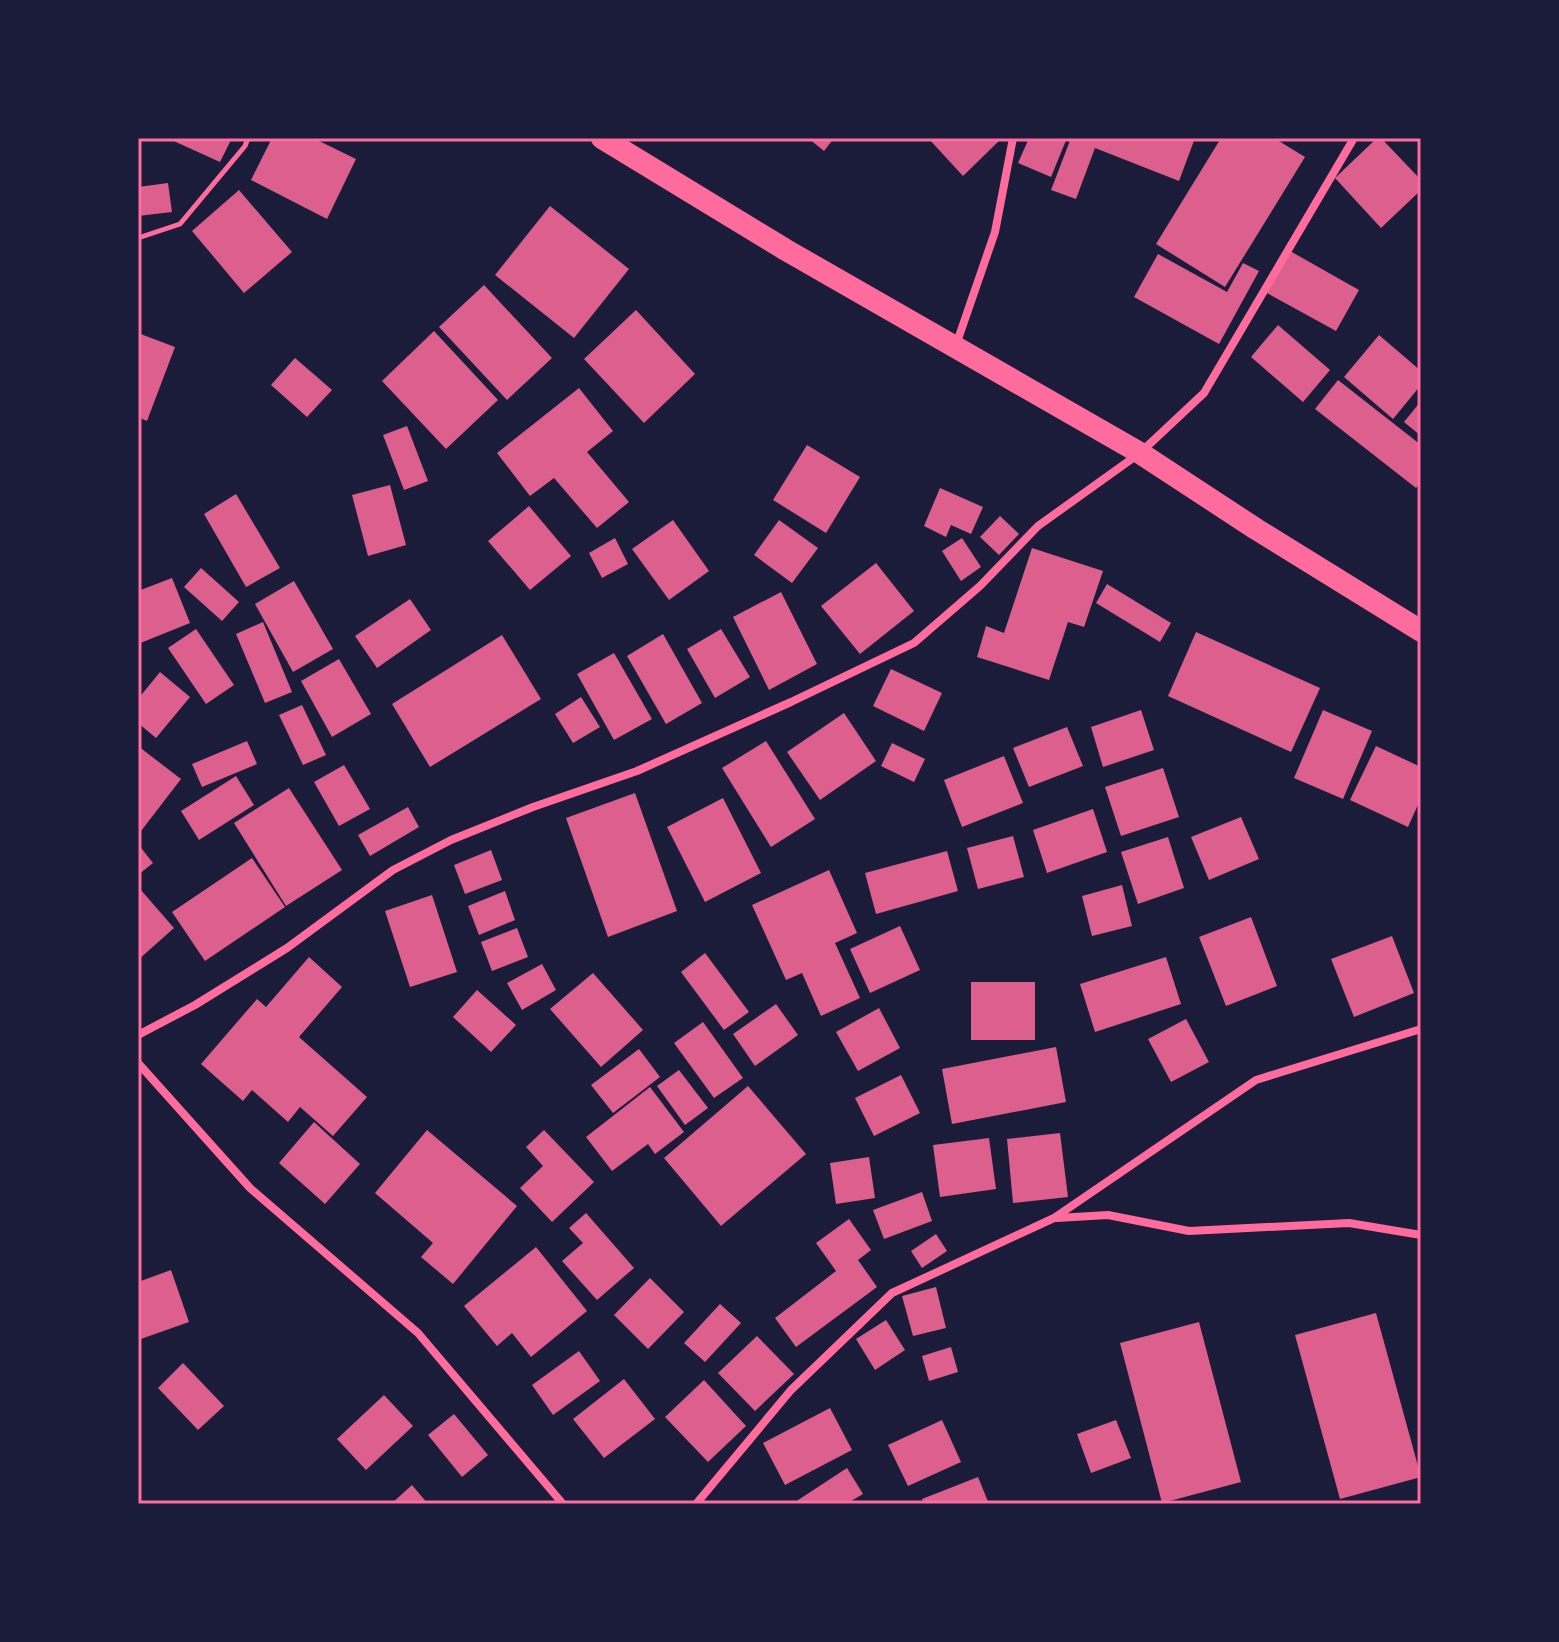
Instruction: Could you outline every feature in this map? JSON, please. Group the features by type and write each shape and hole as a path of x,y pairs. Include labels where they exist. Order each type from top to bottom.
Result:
{"highway":[{"path":"602,138 786,250 1140,453 1421,631"}],"street":[{"path":"955,348 995,232 1013,138"},
{"path":"138,1035 195,1005 287,948 393,870 451,840 533,807 637,771 914,643 980,586 1038,526 1140,453 1204,393 1354,138"},
{"path":"696,1504 791,1390 892,1293 1054,1218 1256,1080 1421,1029"},
{"path":"138,1063 250,1188 418,1333 563,1504"},
{"path":"1054,1218 1108,1215 1189,1231 1349,1223 1421,1235"}],"path":[{"path":"138,238 180,224 245,146 248,138"}],"building":[{"path":"167,138 232,138 220,162"},
{"path":"272,138 313,138 356,159 327,219 251,180"},
{"path":"808,138 834,138 824,151"},
{"path":"928,138 1000,138 1001,139 963,176"},
{"path":"1029,138 1067,138 1051,177 1018,163"},
{"path":"1071,138 1195,138 1179,181 1095,148 1076,199 1051,190"},
{"path":"1221,138 1274,138 1305,157 1225,287 1156,244"},
{"path":"1377,138 1381,138 1421,180 1421,190 1381,228 1335,178"},
{"path":"168,183 172,212 138,216 138,187"},
{"path":"239,190 292,252 244,293 192,231"},
{"path":"550,206 629,269 574,338 495,275"},
{"path":"1290,251 1359,290 1336,331 1267,293"},
{"path":"1158,254 1227,292 1243,263 1259,271 1219,344 1134,297"},
{"path":"484,285 552,358 507,400 439,327"},
{"path":"636,310 695,374 644,423 584,359"},
{"path":"1278,325 1330,370 1303,402 1251,357"},
{"path":"434,331 498,400 446,449 382,381"},
{"path":"138,333 175,347 147,421 138,417"},
{"path":"1379,335 1421,371 1421,385 1393,419 1344,377"},
{"path":"295,358 332,390 307,417 271,385"},
{"path":"1338,380 1421,445 1421,482 1416,488 1315,409"},
{"path":"579,388 613,431 587,452 629,502 597,528 554,478 530,496 497,453"},
{"path":"1421,401 1421,436 1404,422"},
{"path":"407,426 428,481 404,490 383,435"},
{"path":"807,445 860,477 826,533 773,500"},
{"path":"390,485 406,545 368,556 352,495"},
{"path":"940,488 983,507 971,534 951,525 946,537 924,526"},
{"path":"236,494 280,568 246,587 204,514"},
{"path":"529,506 571,556 530,590 488,541"},
{"path":"1000,516 1019,534 999,555 980,537"},
{"path":"673,520 709,571 669,600 632,549"},
{"path":"779,520 818,548 792,583 754,555"},
{"path":"615,538 628,564 602,578 589,553"},
{"path":"962,538 981,567 961,581 942,551"},
{"path":"1032,548 1103,571 1084,627 1068,622 1049,680 977,657 986,626 1004,633"},
{"path":"876,563 914,611 860,654 821,606"},
{"path":"201,568 239,602 222,621 184,587"},
{"path":"172,578 190,623 138,644 138,591"},
{"path":"294,581 333,649 293,672 255,604"},
{"path":"1107,584 1171,623 1160,642 1096,603"},
{"path":"781,592 817,664 769,690 733,617"},
{"path":"410,599 431,630 377,668 355,636"},
{"path":"263,622 292,692 265,703 236,634"},
{"path":"196,629 234,685 206,704 168,648"},
{"path":"721,629 750,677 715,698 687,649"},
{"path":"1196,632 1320,688 1291,752 1168,696"},
{"path":"663,634 702,703 666,724 627,656"},
{"path":"502,635 541,699 430,767 392,704"},
{"path":"614,653 652,719 614,740 577,674"},
{"path":"339,659 371,714 332,737 301,681"},
{"path":"891,669 942,693 924,731 873,706"},
{"path":"160,672 190,697 156,738 138,723 138,699"},
{"path":"581,697 600,727 573,743 555,714"},
{"path":"302,705 326,755 303,765 279,715"},
{"path":"1141,710 1154,750 1103,767 1091,727"},
{"path":"1323,710 1372,731 1343,799 1294,778"},
{"path":"844,713 876,761 820,800 787,752"},
{"path":"1067,727 1083,766 1029,787 1013,748"},
{"path":"247,741 257,764 202,787 192,764"},
{"path":"766,741 815,819 771,847 722,768"},
{"path":"892,743 925,759 914,782 881,766"},
{"path":"138,746 181,779 138,835"},
{"path":"1376,746 1421,767 1421,798 1408,827 1350,800"},
{"path":"1004,756 1023,803 962,827 944,780"},
{"path":"344,765 370,809 339,826 314,782"},
{"path":"1163,768 1179,817 1121,836 1105,787"},
{"path":"236,776 254,805 199,840 181,811"},
{"path":"289,788 342,870 286,906 234,823"},
{"path":"635,793 677,911 608,937 566,818"},
{"path":"723,798 761,873 705,902 667,827"},
{"path":"408,807 419,827 370,856 358,835"},
{"path":"1093,809 1107,852 1047,873 1033,830"},
{"path":"1241,817 1259,859 1209,880 1191,837"},
{"path":"1013,836 1024,877 978,889 967,848"},
{"path":"1168,837 1184,888 1138,904 1121,852"},
{"path":"138,844 153,863 138,875"},
{"path":"491,850 502,880 465,894 454,865"},
{"path":"947,851 958,891 876,914 865,873"},
{"path":"252,858 285,907 205,961 172,912"},
{"path":"829,870 857,933 835,943 860,998 821,1016 802,973 786,980 752,905"},
{"path":"1122,885 1132,926 1092,936 1082,896"},
{"path":"140,889 174,928 138,960 138,891"},
{"path":"505,891 515,920 479,935 468,906"},
{"path":"432,895 457,972 410,987 385,911"},
{"path":"1251,917 1277,986 1226,1006 1199,937"},
{"path":"900,926 920,970 870,993 850,949"},
{"path":"517,928 528,957 492,971 481,942"},
{"path":"1392,936 1414,993 1354,1017 1331,959"},
{"path":"705,953 749,1012 724,1030 681,972"},
{"path":"309,957 342,987 299,1037 367,1097 333,1136 300,1107 288,1122 252,1090 243,1101 201,1064 257,999 266,1007"},
{"path":"1166,957 1181,1004 1095,1032 1080,984"},
{"path":"542,964 556,990 522,1010 507,983"},
{"path":"593,973 643,1030 601,1067 550,1009"},
{"path":"971,982 1035,982 1035,1040 971,1040"},
{"path":"477,990 516,1025 491,1052 453,1017"},
{"path":"776,1004 798,1035 755,1066 733,1034"},
{"path":"879,1008 900,1048 858,1071 836,1032"},
{"path":"1186,1019 1209,1062 1171,1082 1148,1039"},
{"path":"703,1022 743,1078 714,1098 674,1043"},
{"path":"1056,1047 1066,1102 952,1124 942,1069"},
{"path":"639,1049 660,1077 613,1113 591,1085"},
{"path":"679,1070 708,1108 685,1125 657,1086"},
{"path":"901,1075 920,1113 874,1136 855,1098"},
{"path":"748,1086 806,1154 721,1226 664,1158"},
{"path":"650,1087 684,1132 655,1154 648,1144 612,1171 586,1137"},
{"path":"314,1122 360,1164 325,1204 279,1163"},
{"path":"427,1130 517,1206 453,1284 421,1257 433,1243 375,1193"},
{"path":"544,1130 594,1182 552,1222 520,1188 543,1166 526,1147"},
{"path":"1060,1133 1068,1197 1013,1203 1007,1139"},
{"path":"989,1138 996,1189 940,1197 933,1145"},
{"path":"869,1157 875,1198 836,1204 830,1163"},
{"path":"922,1192 932,1221 884,1239 873,1210"},
{"path":"586,1213 634,1268 597,1300 562,1261 583,1243 569,1228"},
{"path":"849,1219 871,1250 858,1260 877,1287 796,1347 775,1318 836,1271 816,1243"},
{"path":"936,1234 947,1251 922,1268 911,1251"},
{"path":"536,1247 587,1311 531,1357 512,1333 497,1346 464,1306"},
{"path":"171,1270 189,1322 138,1340 138,1282"},
{"path":"650,1278 684,1312 648,1349 614,1315"},
{"path":"936,1287 946,1328 913,1336 902,1296"},
{"path":"720,1304 741,1323 705,1362 684,1343"},
{"path":"1376,1313 1421,1477 1340,1499 1295,1335"},
{"path":"886,1320 905,1350 875,1370 856,1339"},
{"path":"1199,1322 1241,1482 1162,1503 1120,1343"},
{"path":"757,1336 794,1374 755,1411 718,1373"},
{"path":"951,1347 958,1372 929,1381 922,1356"},
{"path":"579,1351 600,1381 553,1415 532,1385"},
{"path":"183,1363 224,1406 198,1430 158,1388"},
{"path":"624,1379 655,1419 604,1458 573,1419"},
{"path":"704,1380 746,1426 708,1462 665,1417"},
{"path":"384,1395 413,1426 366,1470 337,1439"},
{"path":"830,1408 852,1450 785,1485 763,1443"},
{"path":"454,1414 488,1455 462,1477 428,1435"},
{"path":"942,1420 961,1462 908,1486 888,1445"},
{"path":"1116,1420 1131,1458 1091,1473 1077,1434"},
{"path":"847,1468 863,1494 846,1504 792,1504"},
{"path":"978,1477 989,1504 924,1504 922,1499"},
{"path":"412,1485 428,1504 391,1504"}]}
